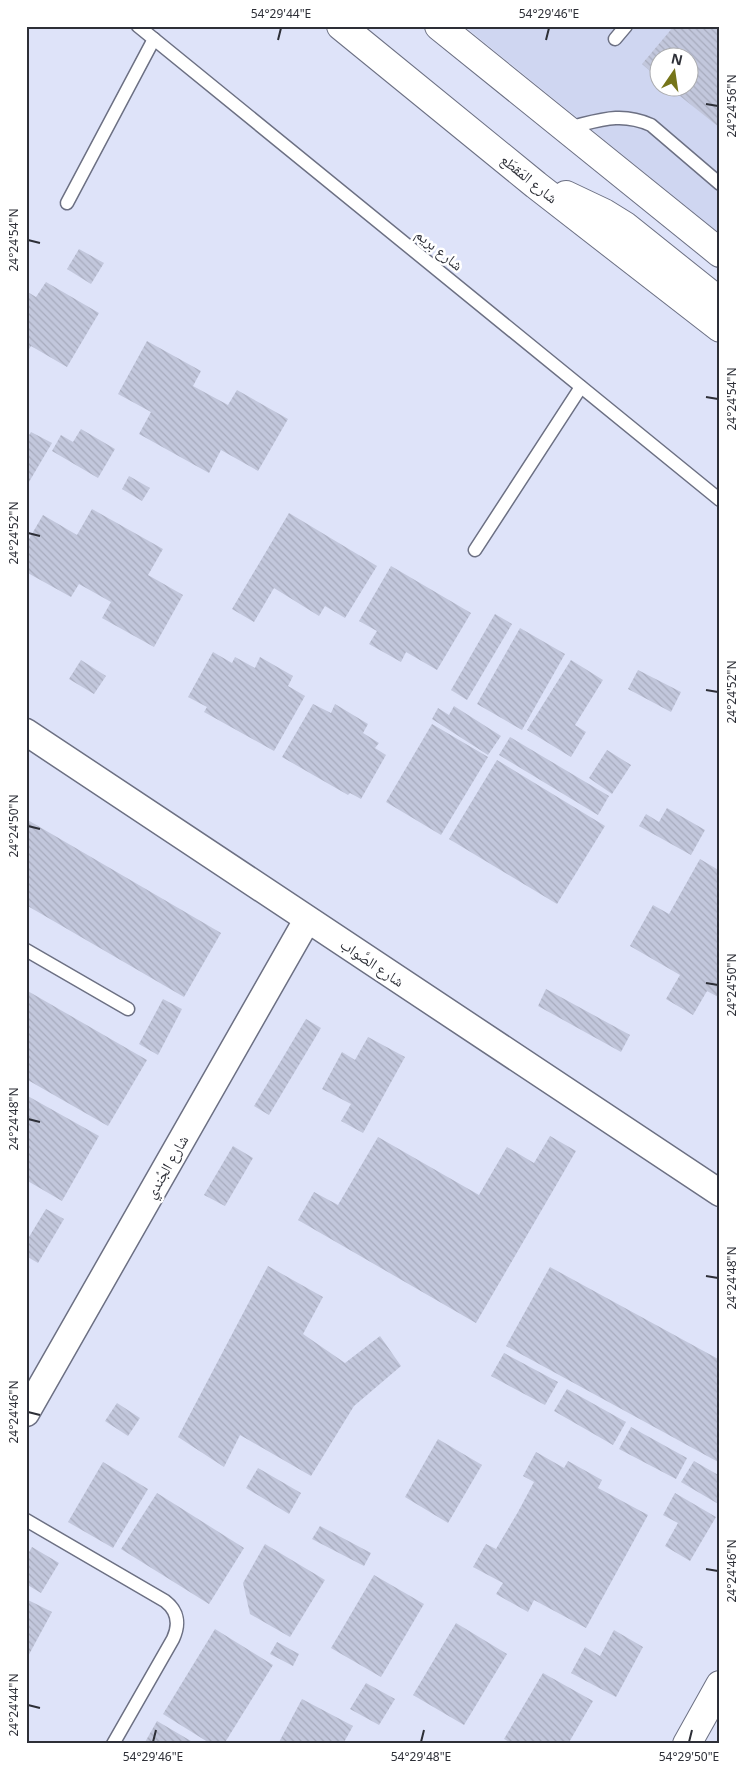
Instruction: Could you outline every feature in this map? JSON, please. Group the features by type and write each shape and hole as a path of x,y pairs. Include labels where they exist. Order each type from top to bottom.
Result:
{"street":[{"name":"شارع المَقطَع","path":"341,26 536,185 720,328"},
{"path":"439,26 720,254"},
{"path":"536,185 560,192 582,202 625,226 720,302"},
{"name":"شارع الصَّواب","path":"26,732 720,1193"},
{"name":"شارع الجُندي","path":"26,1413 308,920"},
{"path":"687,1744 720,1685"}],"lane":[{"name":"شارع بريم","path":"138,26 720,500"},
{"path":"615,39 626,26"},
{"path":"67,202 154,39"},
{"path":"566,128 618,117 636,119 651,125 720,184"},
{"path":"475,550 581,386"},
{"path":"26,950 128,1009"},
{"path":"26,1520 165,1600 172,1606 176,1614 178,1622 177,1631 113,1744"}],"shaded area":[{"path":"464,26 720,26 720,234"}],"building":[{"path":"674,26 720,26 720,128 682,98 698,98 698,48 655,48"},
{"path":"648,57 648,69 642,64"},
{"path":"79,249 104,263 91,284 67,269"},
{"path":"46,282 99,313 67,367 31,346 26,354 26,291 36,297"},
{"path":"147,341 201,371 193,386 228,405 237,390 288,419 258,471 221,450 209,473 139,434 151,412 118,394"},
{"path":"81,429 115,449 98,478 52,451 61,435 73,442"},
{"path":"31,432 52,443 29,482 26,481 26,440"},
{"path":"129,476 150,488 142,501 122,489"},
{"path":"92,509 163,549 148,575 183,595 154,647 102,618 111,602 79,584 71,597 26,572 26,544 43,515 77,535"},
{"path":"289,513 377,566 345,618 325,606 319,616 274,588 254,622 232,609"},
{"path":"391,566 471,613 437,670 406,652 401,662 369,644 377,631 359,621"},
{"path":"495,614 512,624 467,700 451,690"},
{"path":"520,628 565,654 522,730 477,704"},
{"path":"213,652 232,663 235,657 255,668 260,657 293,676 288,686 305,696 274,751 204,712 207,707 188,697"},
{"path":"81,660 106,676 94,694 69,679"},
{"path":"571,660 603,680 575,725 586,732 571,757 527,730"},
{"path":"638,670 681,692 671,712 628,689"},
{"path":"313,704 331,713 335,704 368,724 363,733 379,743 375,748 386,755 361,799 350,793 348,795 282,757"},
{"path":"454,706 501,736 488,755 432,719 438,708 449,715"},
{"path":"432,724 488,757 441,835 386,802"},
{"path":"510,737 609,796 598,815 499,755"},
{"path":"607,750 631,765 612,794 589,778"},
{"path":"497,760 605,826 557,904 449,839"},
{"path":"667,808 705,830 691,855 639,826 646,814 659,822"},
{"path":"26,819 221,933 184,997 26,905"},
{"path":"700,859 720,871 720,998 707,991 693,1015 666,999 680,975 630,946 653,905 669,914"},
{"path":"546,989 630,1035 621,1052 538,1006"},
{"path":"26,990 147,1060 108,1126 26,1079"},
{"path":"163,999 182,1009 158,1055 139,1044"},
{"path":"306,1019 321,1028 269,1115 254,1106"},
{"path":"368,1037 405,1057 363,1133 341,1121 351,1104 322,1089 342,1052 355,1060"},
{"path":"26,1095 99,1136 62,1201 26,1180"},
{"path":"550,1136 576,1151 476,1323 298,1220 314,1192 338,1205 378,1137 479,1195 507,1147 534,1163"},
{"path":"233,1146 253,1158 225,1206 204,1195"},
{"path":"46,1209 64,1219 38,1263 26,1256 26,1242"},
{"path":"268,1266 323,1297 303,1334 345,1363 380,1336 401,1366 354,1406 311,1476 240,1435 224,1467 178,1437"},
{"path":"550,1267 720,1360 720,1463 506,1346"},
{"path":"504,1353 558,1382 545,1405 491,1376"},
{"path":"567,1389 626,1422 613,1445 554,1411"},
{"path":"117,1403 140,1418 128,1436 105,1421"},
{"path":"631,1427 687,1458 676,1479 619,1449"},
{"path":"438,1439 482,1465 448,1523 405,1497"},
{"path":"536,1452 564,1468 568,1461 602,1480 598,1488 648,1515 586,1628 534,1600 528,1612 496,1594 503,1583 473,1567 486,1544 496,1549 518,1512 534,1482 523,1476"},
{"path":"694,1461 720,1476 720,1505 681,1482"},
{"path":"103,1462 148,1489 113,1548 68,1522"},
{"path":"258,1468 301,1493 289,1514 246,1488"},
{"path":"157,1493 244,1548 209,1604 121,1549"},
{"path":"675,1493 716,1517 690,1561 665,1546 678,1523 663,1515"},
{"path":"320,1526 371,1553 364,1566 312,1539"},
{"path":"265,1544 325,1580 290,1637 250,1614 243,1583"},
{"path":"32,1547 59,1563 41,1593 26,1584 26,1557"},
{"path":"374,1575 424,1604 381,1677 331,1648"},
{"path":"26,1599 52,1612 26,1660"},
{"path":"456,1623 507,1654 464,1725 413,1695"},
{"path":"215,1629 273,1665 224,1744 211,1744 163,1714"},
{"path":"614,1630 643,1647 616,1697 571,1673 585,1647 600,1656"},
{"path":"277,1642 299,1654 293,1666 270,1654"},
{"path":"543,1673 593,1701 568,1744 513,1744 504,1739"},
{"path":"366,1683 395,1699 379,1725 350,1709"},
{"path":"302,1699 353,1726 343,1744 278,1744"},
{"path":"157,1721 196,1744 144,1744"}]}
